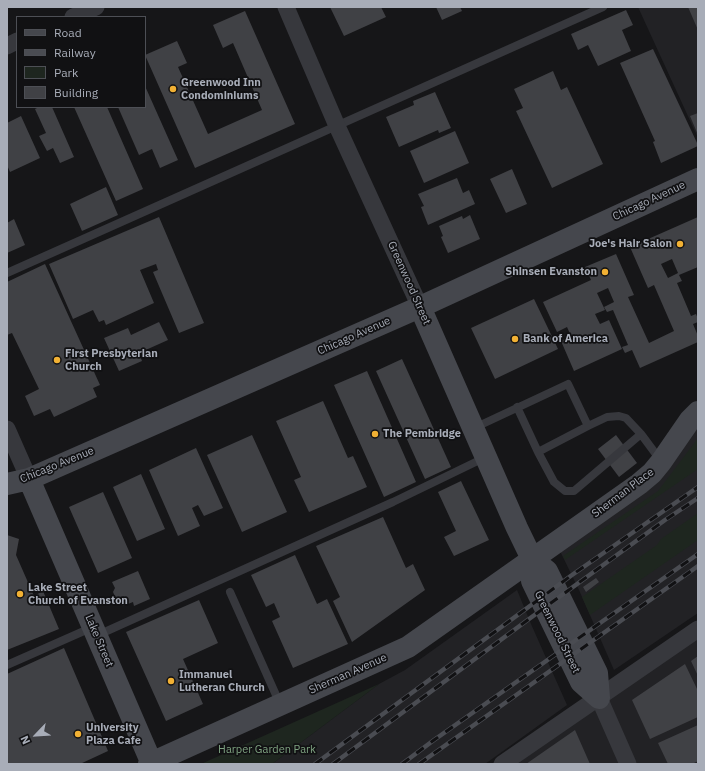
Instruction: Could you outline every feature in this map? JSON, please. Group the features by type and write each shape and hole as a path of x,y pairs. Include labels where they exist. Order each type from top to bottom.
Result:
{"street":[{"path":"75,16 96,7"},
{"name":"Greenwood Street","path":"286,7 337,126 420,307 517,528 532,559 547,571 596,673 598,698 628,764"},
{"path":"7,46 16,42"},
{"name":"Chicago Avenue","path":"7,484 29,479 420,307 698,179"},
{"name":"Sherman Place","path":"532,559 639,484 652,473 690,420 698,412"},
{"name":"Lake Street","path":"7,430 95,631 151,764"},
{"name":"Sherman Avenue","path":"151,764 408,647 532,559"},
{"path":"502,764 698,629"}],"lane":[{"path":"7,273 603,7"},
{"path":"473,428 568,384 588,426"},
{"path":"518,407 538,452 554,482 565,491 574,491 641,434"},
{"path":"538,452 607,417 619,416 626,418 641,434 661,462"},
{"path":"7,665 95,631 392,502 486,457"},
{"path":"230,592 280,705"}],"shaded area":[{"path":"638,7 698,7 698,138"},
{"path":"698,426 698,613 614,670 560,551"},
{"path":"517,590 567,705 485,764 272,764 379,684 405,670"},
{"path":"698,631 698,764 504,764"}],"green space":[{"path":"698,438 698,469 565,560 563,556 658,491"},
{"path":"698,513 698,540 590,615 582,597 657,545 661,539"},
{"name":"Harper Garden Park","path":"379,684 272,764 201,764 310,715"}],"building":[{"path":"330,7 381,7 386,17 344,36"},
{"path":"436,7 460,7 462,11 442,20"},
{"path":"688,7 698,7 698,30"},
{"path":"626,10 633,25 622,30 631,51 598,66 588,45 578,50 571,34"},
{"name":"Greenwood Inn Condominiums","path":"245,11 295,124 195,168 146,55 177,41 187,63 178,67 208,134 262,110 233,43 223,48 213,25"},
{"path":"653,49 698,145 661,163 653,142 655,141 620,63"},
{"path":"553,71 561,90 567,87 603,164 552,188 516,111 523,108 514,89"},
{"path":"146,88 178,160 160,168 152,149 139,155 118,108 146,108"},
{"path":"435,92 451,128 439,133 438,130 399,147 386,117 414,105 413,101"},
{"path":"52,108 74,157 60,163 53,148 47,151 39,136 46,133 35,109"},
{"path":"74,108 107,108 143,189 116,201"},
{"path":"698,113 698,135 690,116"},
{"path":"21,116 40,158 10,172 7,165 7,123"},
{"path":"455,131 469,163 424,183 410,151"},
{"path":"512,169 527,204 506,213 490,179"},
{"path":"457,178 463,193 469,190 475,204 428,225 421,207 424,206 418,194"},
{"path":"106,187 118,215 82,231 70,204"},
{"path":"470,215 480,239 448,253 441,237 443,236 439,226 462,216 463,219"},
{"path":"159,217 204,323 179,333 153,272 158,270 156,264 140,270 154,303 106,325 104,320 99,322 93,310 73,319 49,264"},
{"path":"698,217 698,267 679,275 682,281 677,283 691,316 696,314 698,319 698,322 693,324 698,336 698,342 640,368 632,350 625,353 622,347 628,345 613,310 607,312 604,307 614,302 608,288 597,293 605,310 595,314 600,324 609,320 622,349 574,371 561,341 571,336 567,327 557,332 543,302 591,280 585,267 616,254 634,295 628,297 649,343 674,331 654,285 648,288 630,247","holes":["672,259 678,273 668,278 661,264"]},
{"path":"14,219 25,245 7,253 7,223"},
{"name":"First Presbyterian Church","path":"45,264 100,385 93,388 97,397 54,417 50,409 34,416 25,396 39,389 12,333 7,335 7,282"},
{"name":"Bank of America","path":"534,299 558,349 495,379 471,328"},
{"path":"159,322 168,340 139,353 142,361 119,371 104,338 128,328 131,335"},
{"path":"402,359 451,467 425,479 376,371"},
{"name":"The Pembridge","path":"367,371 416,482 384,497 334,385"},
{"path":"323,401 348,458 353,456 367,487 309,512 294,480 301,477 276,421"},
{"path":"252,435 287,512 242,532 207,455"},
{"path":"616,435 637,463 619,477 598,449"},
{"path":"196,448 223,508 204,516 198,505 192,508 200,526 178,536 149,470"},
{"path":"141,474 165,529 137,541 113,487"},
{"path":"461,481 489,540 454,556 444,537 456,531 438,492"},
{"path":"103,492 132,558 98,573 69,507"},
{"path":"383,517 406,568 413,564 425,590 352,642 333,601 340,597 316,546"},
{"name":"Lake Street Church of Evanston","path":"7,535 19,539 16,555 34,596 43,591 59,629 7,650"},
{"path":"295,555 317,604 327,599 348,644 293,668 272,621 280,617 274,603 266,607 251,575"},
{"path":"138,571 150,599 134,606 133,602 123,606 117,601 113,592 115,588 112,582"},
{"path":"596,578 599,582 586,592 583,587"},
{"name":"Immanuel Lutheran Church","path":"199,600 218,643 183,659 203,704 166,721 126,632"},
{"path":"64,648 108,751 80,764 7,764 7,674"},
{"path":"698,656 698,676 691,661"},
{"path":"685,664 698,691 698,717 650,739 632,700"},
{"path":"698,725 698,761 692,764 668,764 658,743"},
{"path":"575,730 590,764 526,764"}],"railway":[{"path":"315,764 572,575 698,487"},
{"path":"333,764 529,619 665,520 698,498"},
{"path":"402,764 698,554"},
{"path":"419,764 698,566"}],"place":[{"name":"Greenwood Inn Condominiums","path":"173,89"},
{"name":"Joe's Hair Salon","path":"680,244"},
{"name":"Shinsen Evanston","path":"605,272"},
{"name":"Bank of America","path":"515,339"},
{"name":"First Presbyterian Church","path":"57,360"},
{"name":"The Pembridge","path":"375,434"},
{"name":"Lake Street Church of Evanston","path":"20,594"},
{"name":"Immanuel Lutheran Church","path":"171,681"},
{"name":"University Plaza Cafe","path":"78,734"}]}
